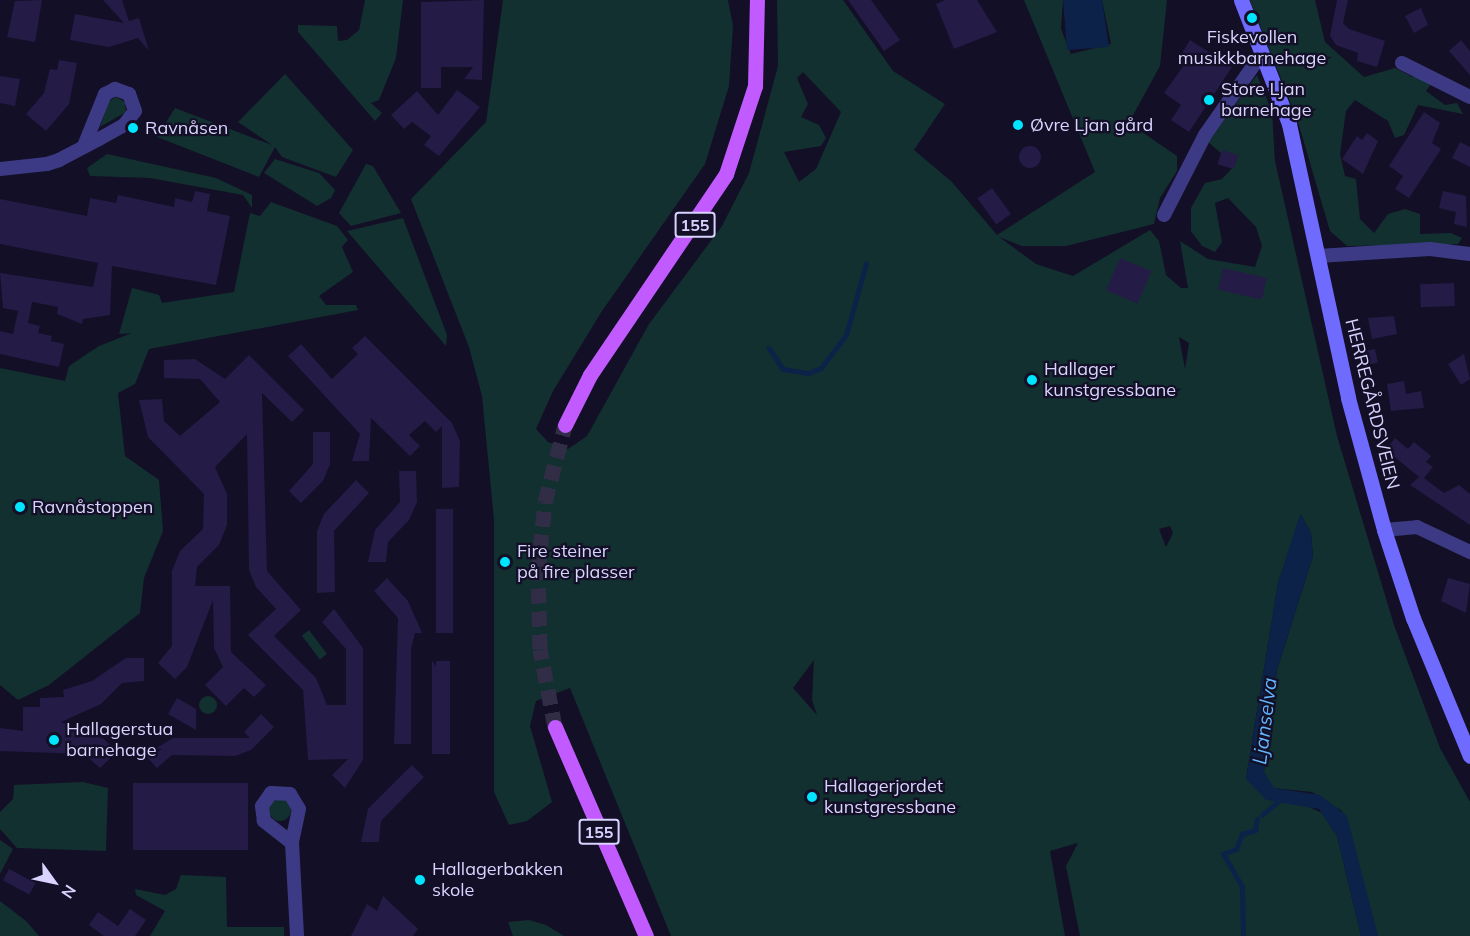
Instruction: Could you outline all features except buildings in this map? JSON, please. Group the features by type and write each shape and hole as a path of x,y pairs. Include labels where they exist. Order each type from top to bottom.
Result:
{"main road":[{"name":"155","path":"565,425 590,375 729,167 755,86 757,0"},
{"name":"155","path":"555,728 645,936"}],"street":[{"name":"HERREGÅRDSVEIEN","path":"1240,0 1263,52 1294,140 1318,256 1384,530 1413,618 1470,756"},
{"path":"1164,215 1205,135 1263,52"},
{"path":"1402,63 1470,98"},
{"path":"0,169 34,168 84,146"},
{"path":"1318,256 1468,249"},
{"path":"1384,530 1417,527 1470,552"},
{"path":"292,843 297,936"}],"green space":[{"path":"365,0 403,0 396,58 379,100 371,103 382,113 375,121 298,32 298,25 337,26 338,41 347,40 359,30"},
{"path":"503,0 728,0 733,26 729,86 705,164 602,311 553,391 536,429 548,442 568,449 587,436 649,324 722,226 749,173 778,66 777,0 843,0 893,71 945,104 914,150 952,182 997,235 1095,172 1024,0 1063,0 1061,29 1071,54 1111,44 1102,0 1167,0 1160,66 1132,117 1136,128 1177,156 1177,171 1160,198 1154,224 1066,246 1022,246 999,237 1036,264 1073,276 1150,230 1159,241 1166,275 1181,288 1188,288 1180,241 1208,259 1255,267 1262,246 1256,227 1228,198 1215,203 1222,242 1215,252 1202,246 1191,231 1191,208 1205,183 1222,179 1235,165 1208,142 1257,75 1272,112 1275,161 1337,436 1394,625 1440,748 1470,802 1470,936 1378,936 1342,811 1312,792 1273,788 1264,772 1277,670 1313,556 1311,533 1301,515 1278,583 1246,778 1322,813 1337,836 1361,936 1080,936 1066,866 1078,843 1050,851 1065,936 671,936 570,688 536,701 530,726 552,802 527,821 509,825 494,792 494,520 482,396 469,347 411,199 486,122","holes":["803,72 841,112 816,169 799,182 784,152 821,146 826,138 819,125 801,117 808,104 797,78","1179,337 1189,343 1185,369","1170,526 1173,533 1166,547 1159,529","814,660 812,700 817,715 793,688"]},
{"path":"1250,0 1315,0 1325,42 1364,77 1395,68 1413,77 1417,66 1437,75 1426,91 1445,105 1457,103 1463,114 1418,105 1404,135 1395,138 1388,121 1355,100 1346,111 1340,154 1345,176 1356,179 1360,219 1374,233 1388,214 1405,209 1420,214 1420,234 1451,233 1462,238 1458,244 1347,246 1330,231 1298,122"},
{"path":"285,74 353,150 336,177 282,157 275,147 259,177 157,137 175,108 272,145 238,122"},
{"path":"116,97 125,102 126,112 100,127 109,101"},
{"path":"107,154 216,178 252,195 252,208 243,195 150,178 90,176 87,168"},
{"path":"275,159 319,173 335,190 331,198 317,206 264,173"},
{"path":"366,164 373,166 401,213 351,226 339,213"},
{"path":"271,202 337,226 348,240 342,247 353,272 319,296 326,305 356,305 358,310 149,349 135,384 118,393 125,456 159,480 163,531 144,578 140,613 49,685 18,700 0,685 0,368 65,381 69,366 99,346 132,333 119,334 132,288 159,295 162,303 234,292 250,213 260,216"},
{"path":"403,218 447,335 446,346 347,231"},
{"path":"309,630 327,654 320,659 302,635"},
{"path":"204,696 212,696 217,701 215,712 204,714 199,709 199,701"},
{"path":"83,782 108,788 106,851 17,848 0,829 0,812 13,799 14,785"},
{"path":"280,799 288,802 291,810 288,818 280,821 272,818 269,810 272,802"},
{"path":"0,840 13,849 0,874"},
{"path":"181,875 226,877 227,927 284,927 284,936 150,936 165,911 136,895 135,889 165,895 176,889"},
{"path":"0,901 26,921 39,936 0,936"},
{"path":"529,920 546,925 564,936 513,936 508,922"}],"water":[{"path":"1063,0 1102,0 1109,47 1067,50"},
{"name":"Ljanselva","path":"1300,514 1311,533 1313,556 1277,670 1264,772 1274,788 1320,795 1347,816 1378,936 1361,936 1337,836 1319,809 1266,800 1246,779 1278,583"}],"waterway":[{"path":"769,348 783,369 809,373 821,368 846,335 866,264"},
{"path":"1262,815 1280,800"},
{"path":"1243,936 1242,887 1223,854 1236,849 1242,834 1255,830 1257,819"}],"tunnel":[{"path":"555,727 540,649 538,572 545,502 565,425"}],"place":[{"name":"Fiskevollen musikkbarnehage","path":"1252,18"},
{"name":"Store Ljan barnehage","path":"1209,100"},
{"name":"Øvre Ljan gård","path":"1018,125"},
{"name":"Ravnåsen","path":"133,128"},
{"name":"Hallager kunstgressbane","path":"1032,380"},
{"name":"Ravnåstoppen","path":"20,507"},
{"name":"Fire steiner på fire plasser","path":"505,562"},
{"name":"Hallagerstua barnehage","path":"54,740"},
{"name":"Hallagerjordet kunstgressbane","path":"812,797"},
{"name":"Hallagerbakken skole","path":"420,880"}]}
